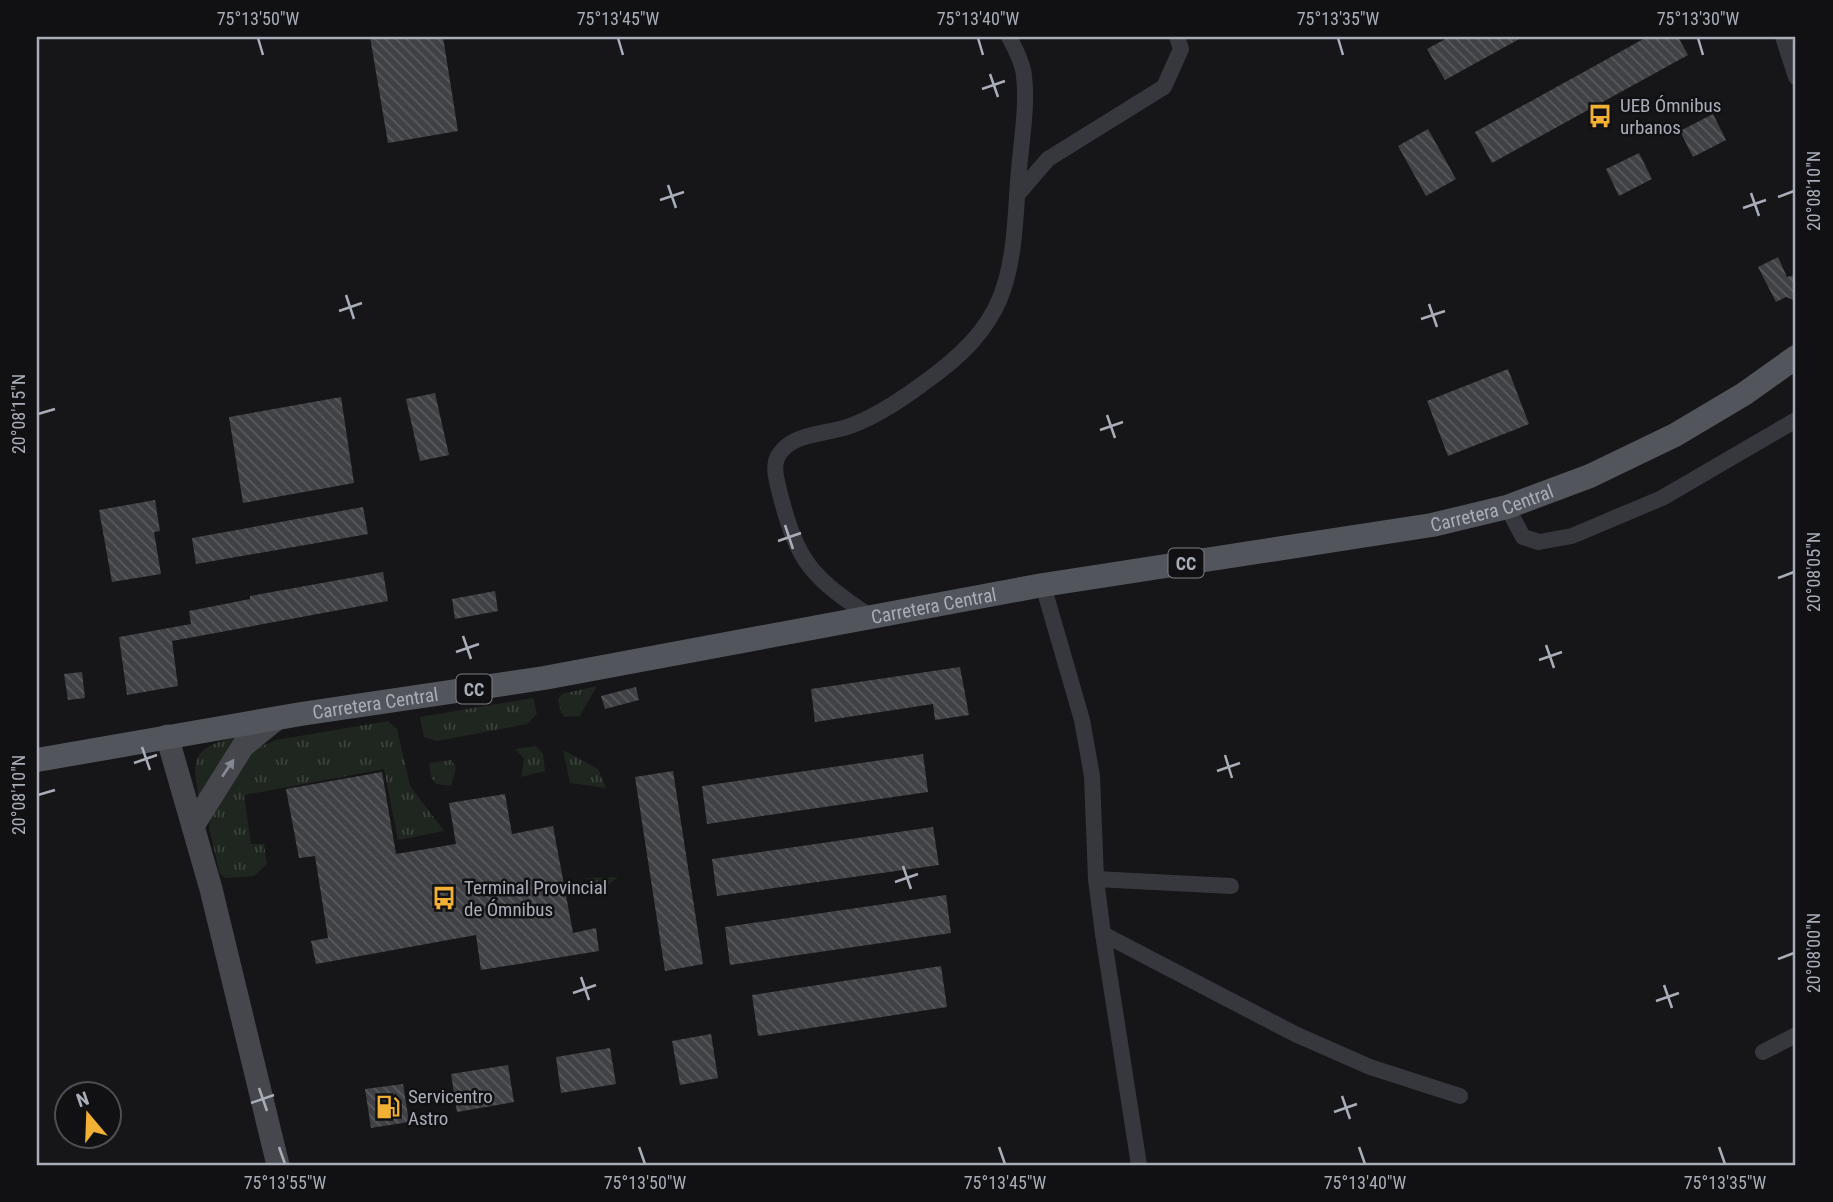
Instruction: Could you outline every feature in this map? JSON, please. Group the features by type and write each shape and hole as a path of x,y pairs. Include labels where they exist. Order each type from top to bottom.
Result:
{"main road":[{"name":"Carretera Central","path":"37,760 167,736 544,678 1042,585 1432,526 1507,506 1590,476 1675,435 1744,394 1796,357"}],"street":[{"path":"871,617 830,589 807,567 793,540 775,474 777,457 784,447 803,438 848,427 893,405 941,371 975,342 994,312 1007,279 1016,239 1024,75 1009,37"},
{"path":"1017,195 1048,159 1164,87 1181,50 1177,37"},
{"path":"1783,37 1796,77"},
{"path":"1507,506 1523,537 1539,542 1572,536 1662,498 1796,420"},
{"path":"1042,585 1084,732 1092,776 1096,879 1139,1165"},
{"path":"193,826 243,746 275,720"},
{"path":"167,736 193,826 278,1165"},
{"path":"1096,879 1231,886"},
{"path":"1103,934 1295,1034 1370,1067 1460,1096"},
{"path":"1763,1052 1796,1035"}],"green space":[{"path":"597,686 580,716 565,717 561,713 558,699 562,694"},
{"path":"533,698 537,714 527,724 437,741 424,737 420,717"},
{"path":"388,721 397,729 410,786 444,831 398,840 384,769 244,795 251,844 264,844 267,864 254,876 225,878 220,874 209,828 210,820 248,755 276,740"},
{"path":"241,736 199,798 195,772 200,755 214,744"},
{"path":"536,746 543,754 545,771 521,777 524,759 515,749"},
{"path":"563,750 598,769 606,788 570,783"},
{"path":"452,760 456,769 451,786 436,784 431,777 429,763"},
{"path":"618,877 604,888 591,885 587,878"}],"building":[{"path":"370,37 443,37 458,131 388,143"},
{"path":"1449,37 1523,37 1445,80 1427,49"},
{"path":"1647,37 1678,37 1688,55 1492,163 1475,132"},
{"path":"1713,114 1726,140 1693,157 1680,131"},
{"path":"1428,129 1456,179 1426,196 1398,146"},
{"path":"1639,153 1652,179 1619,196 1606,169"},
{"path":"1778,257 1787,277 1796,275 1796,301 1786,297 1776,302 1758,267"},
{"path":"1508,369 1529,424 1448,456 1427,401"},
{"path":"435,393 449,455 420,461 406,399"},
{"path":"341,397 354,483 243,503 229,417"},
{"path":"155,500 160,531 154,532 161,574 112,582 99,510"},
{"path":"363,507 368,534 196,564 192,538"},
{"path":"383,572 388,601 172,641 178,686 127,695 119,637 191,624 189,611 250,599 250,596"},
{"path":"495,591 498,611 455,619 452,599"},
{"path":"960,667 969,715 935,720 933,704 815,722 811,689"},
{"path":"82,672 85,698 68,700 64,674"},
{"path":"636,687 639,700 605,709 601,696"},
{"path":"923,754 928,792 707,824 702,786"},
{"path":"673,771 703,964 665,971 635,777"},
{"name":"Terminal Provincial de Ómnibus","path":"382,772 396,854 456,844 449,803 505,794 512,834 553,826 573,933 596,928 599,951 481,970 476,935 316,964 311,941 328,938 315,856 299,858 286,789"},
{"path":"933,827 939,865 717,896 712,859"},
{"path":"946,895 951,933 730,965 725,927"},
{"path":"941,966 947,1007 758,1036 752,995"},
{"path":"711,1034 718,1078 680,1085 672,1041"},
{"path":"610,1048 616,1084 561,1093 556,1057"},
{"path":"508,1065 514,1102 457,1112 451,1074"},
{"path":"403,1084 409,1122 371,1128 365,1089"}],"place":[{"name":"UEB Ómnibus urbanos","path":"1600,116"},
{"name":"Terminal Provincial de Ómnibus","path":"444,898"},
{"name":"Servicentro Astro","path":"388,1107"}]}
